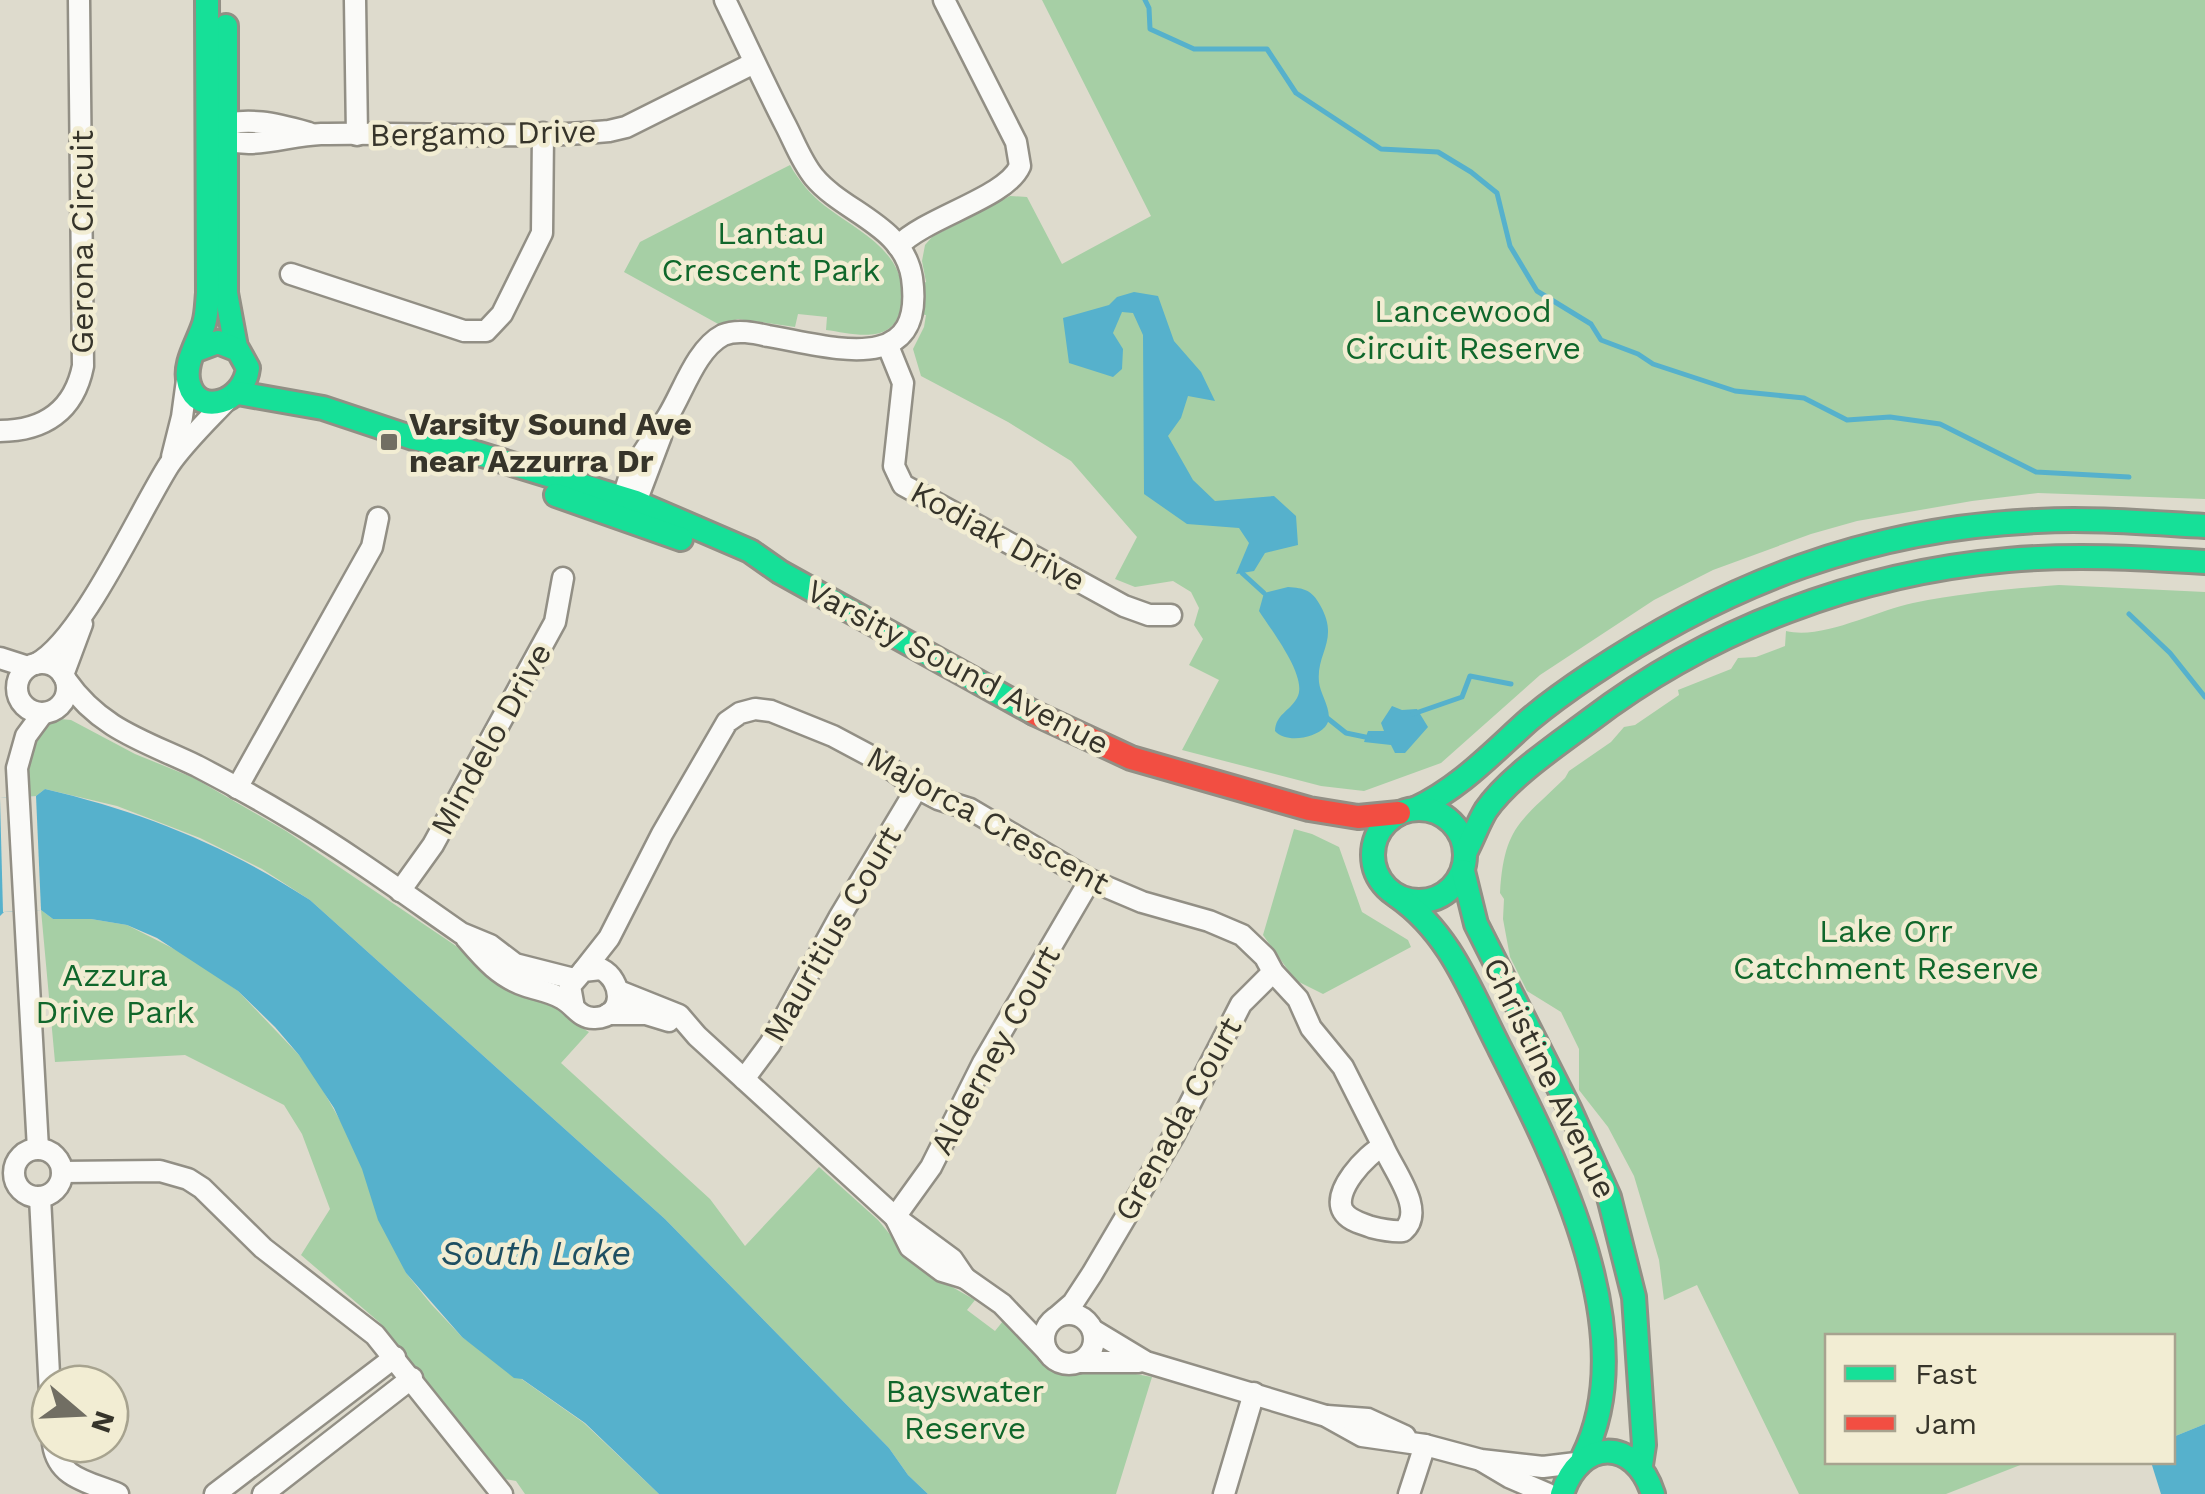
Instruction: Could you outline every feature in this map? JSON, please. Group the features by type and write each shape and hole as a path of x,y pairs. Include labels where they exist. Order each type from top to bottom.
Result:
{"main road":[{"path":"206,0 221,132 226,293 247,376 232,397 216,402 198,396 187,380 186,370 206,319 221,132 225,0"},
{"path":"194,351 210,341 228,342 240,352"},
{"name":"Varsity Sound Avenue","path":"240,352 269,379 323,408 414,438 457,459 627,506 770,574 780,572 1092,743 1171,771 1309,809 1358,818 1407,811"},
{"name":"Varsity Sound Avenue","path":"232,397 323,408"},
{"path":"2205,526 2082,520 1986,526 1870,546 1779,573 1728,594 1648,635 1545,707 1444,796 1407,811 1379,832 1373,859 1377,874 1397,896 1412,901 1442,895 1454,885 1486,811 1497,798 1600,712 1648,680 1723,638 1778,614 1844,590 1982,562 2086,556 2205,562"},
{"name":"Varsity Sound Avenue","path":"1309,809 1354,830 1365,841 1373,859"},
{"path":"1407,811 1429,810 1453,823 1461,834 1464,861"},
{"name":"Christine Avenue","path":"1464,861 1476,924 1610,1197 1634,1297 1644,1445 1641,1465 1648,1474 1653,1494"},
{"name":"Christine Avenue","path":"1397,896 1419,908 1458,964 1547,1143 1583,1230 1604,1360 1599,1424 1580,1460 1568,1472 1562,1494"},
{"path":"1580,1460 1598,1452 1614,1451 1641,1465"}],"street":[{"name":"Gerona Circuit","path":"0,431 47,423 60,413 80,383 83,288 79,0"},
{"path":"355,0 357,135"},
{"path":"627,506 640,454 666,420 704,353 722,336 751,333 852,348 888,346 905,332 912,314 910,269 898,246 812,174 725,0"},
{"path":"898,246 924,226 1008,184 1020,166 1016,142 944,0"},
{"name":"Bergamo Drive","path":"221,132 282,125 316,134 589,133 626,127 754,63"},
{"path":"291,274 464,331 486,331 502,314 542,233 543,133"},
{"name":"Kodiak Drive","path":"888,346 903,383 894,457 898,480 913,492 1124,606 1149,615 1171,615"},
{"path":"170,464 187,380"},
{"path":"17,768 11,752 19,678 49,655 87,608 170,464 232,397"},
{"path":"237,788 372,547 378,518"},
{"name":"Mindelo Drive","path":"400,891 434,844 555,622 564,578"},
{"path":"38,1149 17,768 26,736 66,694 64,677 87,608"},
{"path":"0,658 32,666 52,665 88,708 110,725 237,788 320,836 461,933 490,945 524,968 578,975 601,969 614,982 679,1014 697,1036 895,1217 952,1258 964,1278 1002,1304 1047,1351 1065,1364 1146,1362"},
{"path":"0,672 28,708 110,725"},
{"name":"Majorca Crescent","path":"578,975 609,938 662,834 727,722 740,713 771,711 880,760 917,788 938,800 970,809 1090,880 1242,935 1298,999 1311,1028 1343,1066 1382,1146"},
{"name":"Mauritius Court","path":"744,1079 770,1044 917,788"},
{"name":"Alderney Court","path":"895,1217 931,1167 983,1063 1090,880"},
{"path":"461,933 508,979 563,998 586,1017 646,1014 697,1036"},
{"name":"Majorca Crescent","path":"609,938 614,982"},
{"name":"Grenada Court","path":"1054,1319 1073,1302 1092,1274 1173,1137 1241,1004 1273,972"},
{"path":"574,1008 569,994 578,975"},
{"path":"608,1014 619,1000 614,982"},
{"path":"38,1149 53,1154 62,1172 56,1190 40,1198 22,1191 7,1174 21,1157 38,1149"},
{"path":"62,1172 146,1170 188,1180 216,1199 263,1248 365,1324 502,1494"},
{"path":"40,1198 48,1364"},
{"name":"Grenada Court","path":"1092,1274 1088,1304 1092,1329"},
{"path":"1002,1304 1054,1319 1080,1316 1092,1329 1146,1362 1326,1416 1368,1419 1424,1445 1480,1460 1543,1467 1580,1460"},
{"path":"1047,1351 1044,1336 1054,1319"},
{"path":"1080,1362 1094,1345 1092,1329"},
{"path":"223,1492 395,1357"},
{"path":"264,1494 412,1378"},
{"path":"1224,1494 1254,1393"},
{"path":"1409,1494 1424,1445"},
{"path":"1480,1460 1509,1478 1548,1494"},
{"path":"58,1464 64,1471 118,1494"}],"green space":[{"name":"Lancewood Circuit Reserve","path":"1042,0 2205,0 2205,499 2038,493 1857,521 1811,534 1713,570 1654,600 1540,675 1441,763 1364,791 1321,786 1182,750 1219,680 1189,665 1203,639 1194,625 1199,608 1191,592 1173,581 1135,587 1115,579 1137,537 1071,461 921,376 913,349 924,327 926,315 918,314 919,285 926,282 922,261 925,245 932,237 1010,196 1027,197 1062,264 1151,216"},
{"name":"Lantau Crescent Park","path":"790,165 815,197 868,237 892,261 902,292 900,311 888,329 869,335 826,330 827,317 798,314 795,327 738,319 720,325 624,272 640,242"},
{"name":"Lake Orr Catchment Reserve","path":"2059,585 2205,592 2205,1424 2175,1436 2175,1334 1825,1334 1825,1464 2023,1464 1946,1494 1799,1494 1697,1285 1664,1300 1659,1260 1634,1176 1608,1127 1579,1090 1579,1049 1561,1012 1527,991 1510,957 1503,919 1504,899 1500,893 1502,871 1517,827 1569,771 1611,742 1624,727 1635,725 1679,695 1678,690 1731,669 1738,658 1756,657 1785,646 1786,631 1816,632 1898,607"},
{"name":"Bayswater Reserve","path":"60,719 71,720 135,754 194,778 286,831 456,946 493,979 513,991 561,1007 572,1022 589,1032 561,1063 710,1199 745,1246 819,1167 878,1220 917,1267 975,1300 967,1310 995,1331 1003,1321 1031,1345 1044,1366 1056,1373 1082,1374 1103,1368 1152,1377 1116,1494 928,1494 889,1448 665,1219 310,900 262,869 200,838 117,806 45,789 29,796 35,741"},
{"path":"1294,829 1339,847 1362,912 1408,940 1411,947 1323,994 1295,980 1263,935"},
{"name":"Azzura Drive Park","path":"41,910 53,919 91,919 127,925 188,956 238,991 299,1055 317,1080 349,1136 406,1273 431,1304 462,1337 584,1423 659,1494 525,1494 516,1481 505,1479 379,1322 301,1255 330,1209 302,1134 284,1105 185,1055 55,1062"}],"water":[{"path":"1134,292 1158,296 1174,341 1201,372 1215,401 1188,396 1181,418 1168,436 1193,480 1215,501 1274,496 1296,516 1298,545 1265,553 1254,571 1236,574 1249,543 1239,528 1187,524 1144,494 1143,335 1133,313 1122,312 1113,333 1123,349 1122,369 1113,377 1069,363 1063,318 1109,305 1117,297"},
{"path":"1288,587 1303,589 1314,596 1328,628 1319,682 1328,722 1320,731 1300,738 1285,737 1275,731 1278,721 1297,698 1298,679 1259,611 1264,593"},
{"path":"1392,706 1417,709 1428,727 1405,753 1395,753 1391,745 1364,742 1368,731 1384,731 1381,723"},
{"name":"South Lake","path":"45,789 116,808 182,832 247,863 310,900 665,1219 889,1448 928,1494 659,1494 585,1423 522,1379 514,1378 462,1337 406,1273 378,1220 362,1169 334,1108 299,1055 238,991 157,938 127,925 91,919 53,919 41,910 4,912 0,916 0,798 36,796"},
{"path":"2205,1424 2205,1494 2161,1494 2152,1464 2175,1464 2175,1436"}],"pier":[{"path":"36,796 41,910 3,912 0,798"}],"waterway":[{"path":"1145,0 1150,29 1194,49 1267,49 1296,93 1381,149 1438,152 1471,172 1497,193 1510,246 1537,291 1591,324 1601,340 1653,364 1735,391 1804,398 1847,420 1890,417 1940,424 2036,472 2129,477"},
{"path":"1242,573 1264,593"},
{"path":"2129,614 2170,653 2205,697"},
{"path":"1413,714 1462,697 1470,676 1511,684"},
{"path":"1326,717 1346,733 1370,738"}],"traffic: fast":[{"path":"194,351 218,342 238,350 248,368 238,390 220,402 211,403 194,394 188,376 190,361 205,320 208,293 207,0"},
{"path":"226,26 226,293 236,347"},
{"path":"238,393 323,408 636,502 750,551 780,572 1034,713"},
{"path":"556,495 681,539"},
{"path":"1415,809 1461,780 1559,697 1642,642 1694,613 1802,566 1916,535 1975,526 2079,520 2205,526"},
{"path":"1466,851 1496,798 1548,751 1635,688 1684,659 1787,611 1896,578 2008,560 2082,557 2205,562"},
{"path":"1419,809 1445,817 1457,829 1465,855 1457,881 1445,893 1419,901 1393,893 1381,881 1373,855 1381,829 1393,817 1419,809"},
{"path":"1463,871 1476,924 1569,1108 1609,1197 1634,1297 1644,1445 1641,1465"},
{"path":"1397,896 1431,927 1468,983 1544,1140 1585,1247 1598,1302 1604,1356 1599,1408 1583,1457"},
{"path":"1562,1494 1581,1462 1608,1452 1634,1462 1653,1494"}],"traffic: jam":[{"path":"1034,713 1131,758 1309,809 1358,817 1399,813"}],"place":[{"name":"Varsity Sound Ave near Azzurra Dr","path":"389,442"}]}
